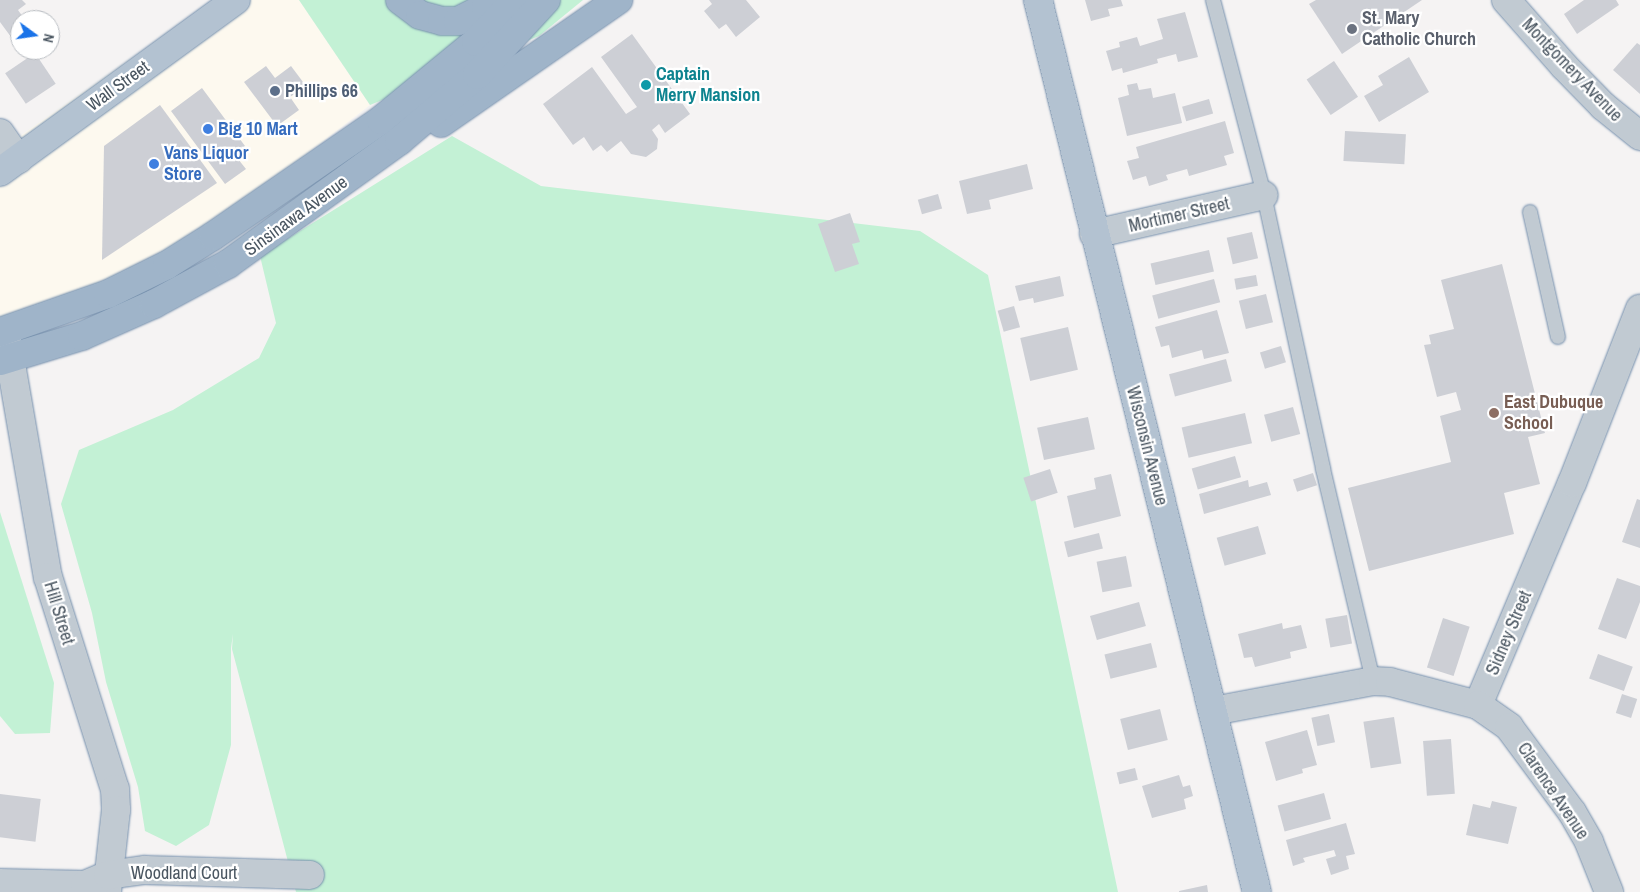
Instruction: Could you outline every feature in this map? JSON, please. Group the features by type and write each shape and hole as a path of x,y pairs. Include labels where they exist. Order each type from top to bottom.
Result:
{"highway":[{"path":"400,0 420,15 442,21 458,21 486,7 493,0"},
{"name":"Sinsinawa Avenue","path":"3,331 108,294 167,265 291,183 388,115 476,42 516,0"},
{"name":"Sinsinawa Avenue","path":"5,360 82,336 154,304 228,264 399,141 477,75 546,0"},
{"path":"314,203 469,106 618,0"}],"main road":[{"name":"Wall Street","path":"9,165 236,0"},
{"name":"Wisconsin Avenue","path":"1038,0 1257,892"}],"street":[{"name":"Montgomery Avenue","path":"1506,0 1564,66 1603,106 1640,136"},
{"path":"0,133 9,165"},
{"name":"Mortimer Street","path":"1094,234 1264,195"},
{"name":"Sidney Street","path":"1478,705 1572,483 1640,310"},
{"name":"Hill Street","path":"3,331 5,360 48,577 115,789 116,810 107,884"},
{"path":"1213,711 1373,681 1390,682 1478,705"},
{"name":"Clarence Avenue","path":"1478,705 1509,727 1572,812 1589,842 1609,892"},
{"name":"Woodland Court","path":"0,882 107,884 145,870 310,875"}],"lane":[{"path":"1214,0 1264,195 1323,470 1373,681"},
{"path":"291,183 314,203"},
{"path":"1530,212 1558,338"}],"shaded area":[{"path":"214,0 299,0 370,105 242,204 140,267 0,323 0,150"}],"green space":[{"path":"299,0 583,0 539,36 370,105"},
{"path":"452,136 541,186 920,231 988,275 1118,892 296,892 232,649 233,634 231,648 231,745 209,825 176,846 145,831 138,787 106,682 92,613 61,504 79,450 173,410 259,358 276,323 260,256"},
{"path":"0,512 54,683 50,733 15,734 0,716"}],"building":[{"path":"0,0 22,0 26,4 18,10 10,10 10,36 0,22"},
{"path":"709,0 746,0 760,17 736,37 726,24 719,29 704,11 712,4"},
{"path":"1085,0 1121,0 1123,6 1108,9 1110,16 1091,21"},
{"name":"St. Mary Catholic Church","path":"1316,0 1422,0 1342,54 1309,4"},
{"path":"1584,0 1616,0 1619,5 1577,34 1564,14"},
{"path":"1185,12 1198,57 1178,62 1176,54 1157,59 1158,63 1123,73 1122,68 1112,71 1106,51 1120,47 1119,42 1137,37 1140,46 1163,39 1157,19"},
{"name":"Captain Merry Mansion","path":"632,34 690,114 665,133 659,124 652,130 658,139 657,149 646,157 631,154 621,141 607,152 601,145 593,151 584,137 573,145 543,104 592,67 626,114 637,107 601,57"},
{"path":"1637,43 1640,45 1640,94 1613,70"},
{"path":"1409,57 1429,92 1379,122 1364,96 1383,85 1378,76"},
{"path":"25,60 40,60 56,84 26,104 5,73"},
{"path":"1334,61 1358,97 1331,115 1307,79"},
{"name":"Phillips 66","path":"266,66 275,78 291,66 306,86 290,97 299,110 277,126 244,82"},
{"path":"1137,83 1139,90 1151,88 1153,98 1175,93 1182,123 1127,136 1118,98 1129,95 1127,85"},
{"name":"Big 10 Mart","path":"202,88 245,146 234,154 246,169 225,184 171,111"},
{"path":"1209,99 1213,113 1186,121 1182,107"},
{"name":"Vans Liquor Store","path":"160,105 217,183 102,260 104,146"},
{"path":"1225,121 1234,153 1224,156 1227,165 1189,176 1187,169 1166,175 1168,180 1149,186 1146,176 1133,180 1127,161 1139,158 1136,147"},
{"path":"1345,131 1406,134 1404,164 1343,161"},
{"path":"1027,164 1033,189 989,200 991,209 967,214 959,181"},
{"path":"938,194 942,208 922,214 918,200"},
{"path":"850,213 860,242 852,244 859,264 835,272 818,224"},
{"path":"1252,232 1258,258 1233,264 1227,238"},
{"path":"1209,250 1214,271 1155,285 1151,263"},
{"path":"1502,264 1545,433 1528,437 1540,484 1504,493 1514,534 1369,571 1348,488 1451,462 1440,416 1461,410 1456,392 1437,397 1424,345 1431,344 1429,335 1454,329 1441,280"},
{"path":"1256,275 1258,286 1236,290 1234,279"},
{"path":"1060,276 1064,296 1034,303 1033,298 1019,301 1015,286"},
{"path":"1214,279 1220,302 1158,319 1152,296"},
{"path":"1266,294 1273,322 1246,329 1239,301"},
{"path":"1014,306 1020,327 1004,332 998,311"},
{"path":"1217,310 1229,353 1204,359 1202,350 1172,358 1169,345 1161,347 1155,327"},
{"path":"1068,327 1078,370 1030,381 1020,338"},
{"path":"1281,346 1286,362 1265,369 1260,352"},
{"path":"1226,359 1232,381 1175,396 1169,374"},
{"path":"1293,407 1300,434 1271,442 1264,415"},
{"path":"1245,413 1252,443 1189,458 1182,428"},
{"path":"1088,417 1095,449 1044,460 1037,428"},
{"path":"1235,456 1241,477 1198,490 1192,468"},
{"path":"1050,469 1058,493 1031,501 1023,478"},
{"path":"1313,473 1317,485 1297,492 1293,479"},
{"path":"1111,474 1121,516 1074,528 1067,496 1096,489 1094,478"},
{"path":"1248,480 1249,487 1267,482 1271,495 1204,514 1199,494"},
{"path":"1637,499 1640,500 1640,548 1622,542"},
{"path":"1258,526 1266,554 1225,566 1217,538"},
{"path":"1099,533 1103,549 1068,557 1064,542"},
{"path":"1126,556 1132,586 1102,592 1097,562"},
{"path":"1617,578 1640,586 1640,602 1626,639 1598,629"},
{"path":"1139,602 1146,626 1097,640 1090,616"},
{"path":"1347,615 1352,644 1330,647 1325,619"},
{"path":"1443,618 1470,627 1454,676 1427,667"},
{"path":"1282,623 1283,629 1301,625 1307,648 1290,652 1291,658 1255,667 1252,657 1244,658 1238,634"},
{"path":"1151,643 1157,667 1110,679 1104,655"},
{"path":"1598,654 1633,667 1624,691 1589,678"},
{"path":"1622,694 1637,699 1631,718 1616,713"},
{"path":"1160,709 1168,740 1128,750 1120,719"},
{"path":"1329,714 1335,742 1317,746 1311,718"},
{"path":"1394,717 1401,763 1371,768 1363,722"},
{"path":"1307,730 1317,765 1302,769 1303,773 1276,781 1265,742"},
{"path":"1451,739 1455,794 1427,796 1423,741"},
{"path":"1135,768 1138,780 1119,784 1117,773"},
{"path":"1179,775 1183,787 1190,785 1193,796 1184,799 1186,809 1152,818 1142,786"},
{"path":"1324,793 1331,819 1285,832 1278,805"},
{"path":"0,794 41,799 35,842 0,837"},
{"path":"1492,801 1517,807 1508,844 1466,835 1473,804 1490,808"},
{"path":"1346,823 1355,854 1346,856 1349,869 1331,875 1326,859 1336,856 1334,850 1303,858 1305,862 1293,866 1286,840"},
{"path":"1207,885 1208,892 1179,892 1179,891"}],"place":[{"name":"St. Mary Catholic Church","path":"1352,29"},
{"name":"Captain Merry Mansion","path":"646,85"},
{"name":"Phillips 66","path":"275,91"},
{"name":"Big 10 Mart","path":"208,129"},
{"name":"Vans Liquor Store","path":"154,164"},
{"name":"East Dubuque School","path":"1494,413"}]}
